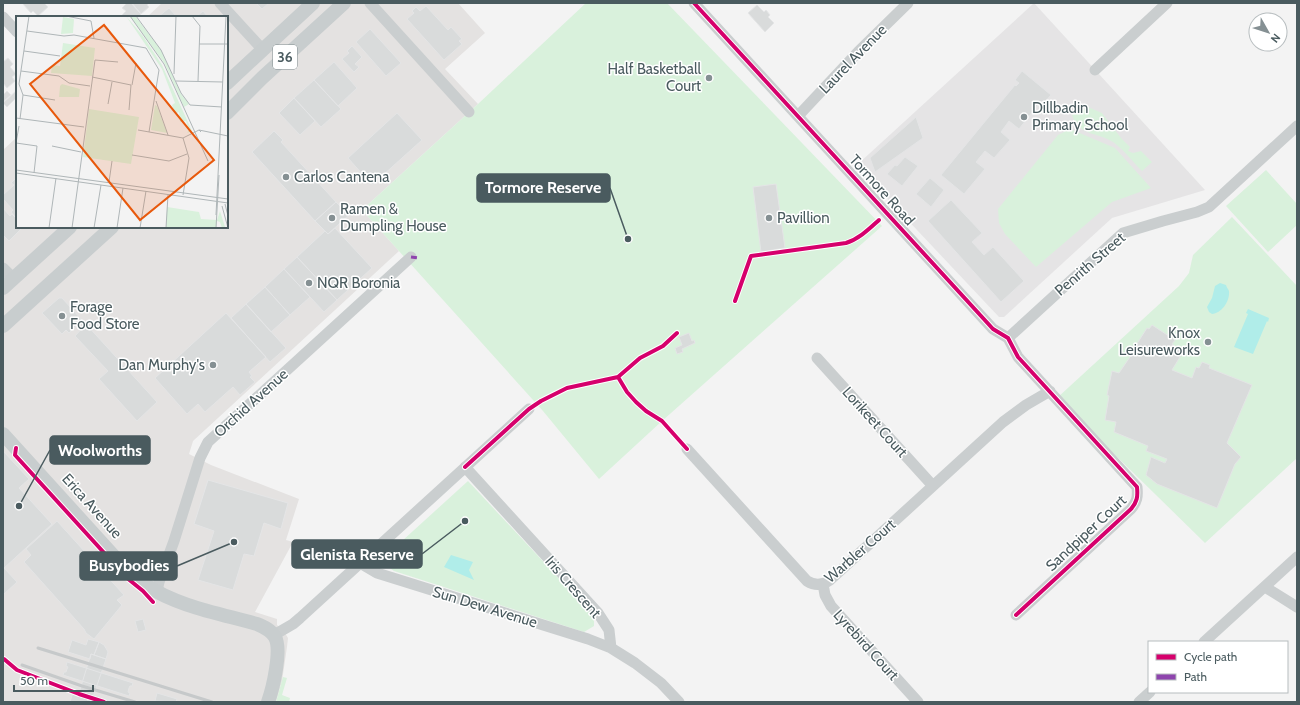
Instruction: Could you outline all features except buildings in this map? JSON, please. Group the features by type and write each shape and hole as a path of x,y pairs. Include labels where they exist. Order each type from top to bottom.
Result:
{"main road":[{"name":"36","path":"228,82 313,3"},
{"name":"36","path":"228,112 262,78 344,3"},
{"path":"3,288 69,228"},
{"path":"3,326 111,228"},
{"name":"Erica Avenue","path":"3,434 132,574 147,585 177,601 257,624 265,627 274,635"},
{"path":"268,702 277,660 276,640 274,635"}],"street":[{"path":"220,3 263,50"},
{"path":"370,3 469,112"},
{"name":"Tormore Road","path":"694,3 993,330 1008,338"},
{"name":"Laurel Avenue","path":"798,116 858,52 908,3"},
{"path":"1095,70 1167,3"},
{"path":"3,17 16,31"},
{"name":"Penrith Street","path":"1008,338 1123,233 1197,212 1209,207 1297,126"},
{"name":"Orchid Avenue","path":"157,591 200,458 208,442 410,257"},
{"path":"3,268 14,278"},
{"path":"1008,338 1018,357 1046,387"},
{"name":"Lorikeet Court","path":"817,358 934,486"},
{"name":"Warbler Court","path":"687,449 807,581 814,584 823,584 830,580 1003,422 1026,405 1046,387"},
{"name":"Sandpiper Court","path":"1016,614 1131,509 1136,504 1138,497 1137,488 1046,387"},
{"path":"274,635 300,618 529,408"},
{"name":"Iris Crescent","path":"465,467 598,613 608,630 611,648"},
{"path":"1205,641 1297,557"},
{"name":"Sun Dew Avenue","path":"360,563 377,573 588,639 611,648"},
{"name":"Lyrebird Court","path":"823,584 825,596 831,606 918,702"},
{"path":"1265,587 1297,607"},
{"path":"611,648 635,663 661,683 679,702"},
{"path":"1139,702 1149,693"}],"shaded area":[{"path":"162,3 458,3 485,33 445,69 478,104 362,210 399,251 193,441 189,454 211,465 299,499 286,540 293,542 255,612 277,619 277,625 288,638 282,681 276,702 3,702 3,150 16,138 16,228 228,228 228,16 148,16"},
{"name":"Dillbadin Primary School","path":"1034,3 1205,190 1112,218 1004,317 999,317 884,195 858,164"}],"green space":[{"path":"586,3 667,3 882,226 662,421 599,479 543,411 362,210"},
{"path":"1088,107 1102,113 1121,138 1130,147 1128,151 1133,153 1141,151 1152,162 1142,171 1116,144 1107,139 1089,133 1079,127 1072,115"},
{"path":"1070,129 1115,148 1151,188 1112,202 1036,267 1005,234 999,223 998,209 1058,135"},
{"path":"1266,170 1297,204 1297,225 1268,252 1226,206"},
{"name":"Knox Leisureworks","path":"1232,217 1297,286 1297,458 1205,543 1057,398 1179,286 1189,273 1193,255"},
{"path":"468,481 594,616 594,626 584,632 394,571 380,561"},
{"path":"283,677 287,678 282,695 290,698 289,702 276,702"}],"water":[{"path":"1220,283 1226,285 1229,291 1228,299 1222,309 1212,314 1209,312 1207,307 1212,298 1215,286"},
{"path":"1248,309 1269,318 1253,354 1234,347 1248,314 1246,313"},
{"path":"451,555 473,562 469,570 474,580 444,567"}],"railway":[{"path":"38,648 212,702"},
{"path":"22,665 82,686 135,702"}],"marked path":[{"path":"411,257 418,258"}],"cycle path":[{"path":"694,3 993,329 1008,338 1018,357 1137,487 1137,499 1131,509 1016,615"},
{"path":"735,301 751,256 846,243 860,236 879,220"},
{"path":"618,377 640,358 663,346 677,333"},
{"path":"465,467 529,409 541,401 567,388 618,377 627,392 636,402 646,411 662,421 687,449"},
{"path":"16,448 15,455 127,578 143,591 153,602"},
{"path":"4,659 17,670 104,702"}],"place":[{"name":"Half Basketball Court","path":"709,78"},
{"name":"Dillbadin Primary School","path":"1024,117"},
{"name":"Carlos Cantena","path":"286,177"},
{"name":"Ramen & Dumpling House","path":"332,218"},
{"name":"Pavillion","path":"769,218"},
{"name":"Tormore Reserve","path":"628,239"},
{"name":"NQR Boronia","path":"309,283"},
{"name":"Forage Food Store","path":"62,316"},
{"name":"Knox Leisureworks","path":"1208,342"},
{"name":"Dan Murphy's","path":"213,365"},
{"name":"Woolworths","path":"19,506"},
{"name":"Glenista Reserve","path":"465,521"},
{"name":"Busybodies","path":"234,542"}]}
